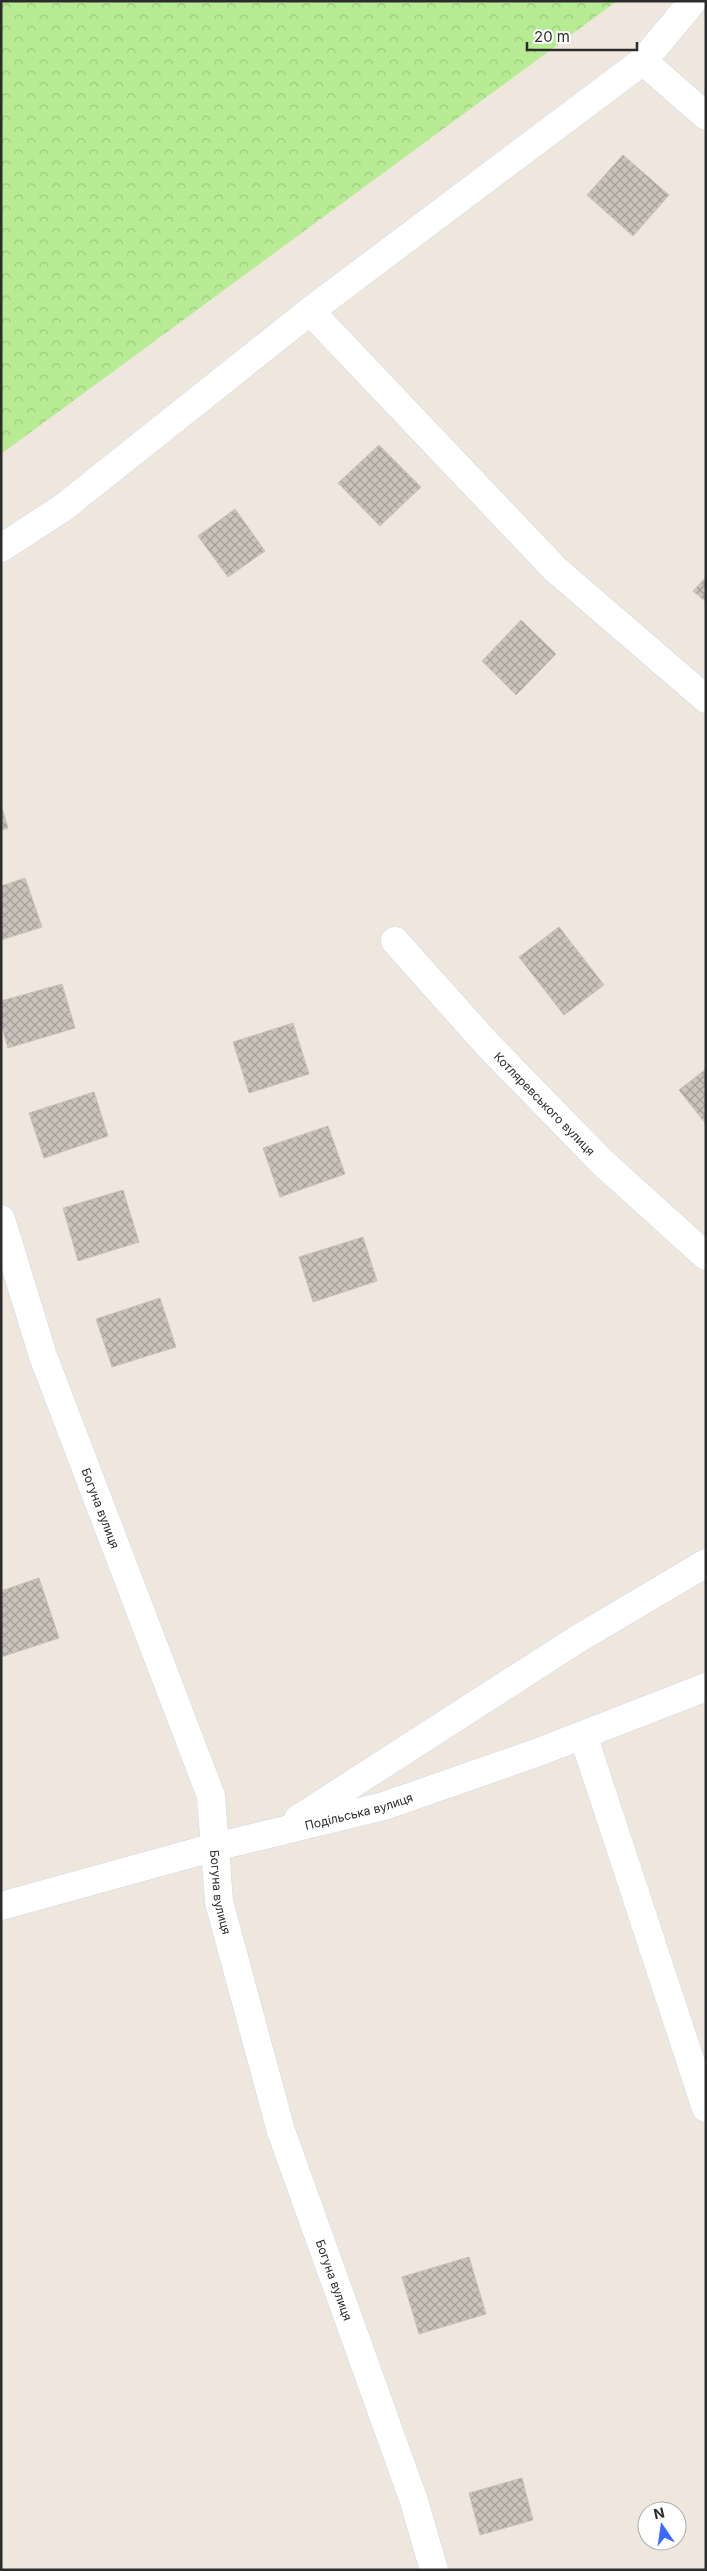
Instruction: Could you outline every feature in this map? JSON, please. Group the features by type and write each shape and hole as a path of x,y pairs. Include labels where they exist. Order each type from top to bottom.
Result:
{"street":[{"path":"1,548 64,507 310,311 643,61 693,1"},
{"path":"643,61 706,116"},
{"path":"310,311 555,569 706,699"},
{"name":"Котляревського вулиця","path":"395,941 487,1044 602,1162 706,1256"},
{"name":"Богуна вулиця","path":"1,1219 43,1356 211,1796 219,1902 280,2131 414,2501 434,2570"},
{"path":"280,1831 576,1640 706,1563"},
{"name":"Подільська вулиця","path":"1,1906 216,1847 384,1806 583,1735 706,1687"},
{"path":"583,1735 706,2108"}],"green space":[{"path":"1,1 617,1 1,454"}],"building":[{"path":"623,155 669,195 633,236 587,195"},
{"path":"379,445 421,487 380,526 338,483"},
{"path":"235,509 265,551 228,577 198,536"},
{"path":"706,577 706,602 693,591"},
{"path":"521,620 556,654 516,695 482,661"},
{"path":"1,805 8,828 1,830"},
{"path":"25,878 42,927 1,940 1,886"},
{"path":"559,927 604,985 564,1015 519,957"},
{"path":"62,984 75,1028 8,1048 1,1024 1,1001"},
{"path":"293,1023 309,1074 249,1093 233,1042"},
{"path":"706,1069 706,1124 679,1090"},
{"path":"94,1092 108,1136 44,1158 29,1113"},
{"path":"328,1126 345,1174 280,1197 263,1148"},
{"path":"123,1190 139,1242 78,1261 63,1208"},
{"path":"363,1237 377,1281 313,1302 299,1257"},
{"path":"160,1298 176,1347 112,1367 96,1319"},
{"path":"39,1578 59,1638 1,1657 1,1591"},
{"path":"469,2257 486,2314 419,2334 402,2277"},
{"path":"522,2478 533,2520 480,2535 469,2493"}]}
